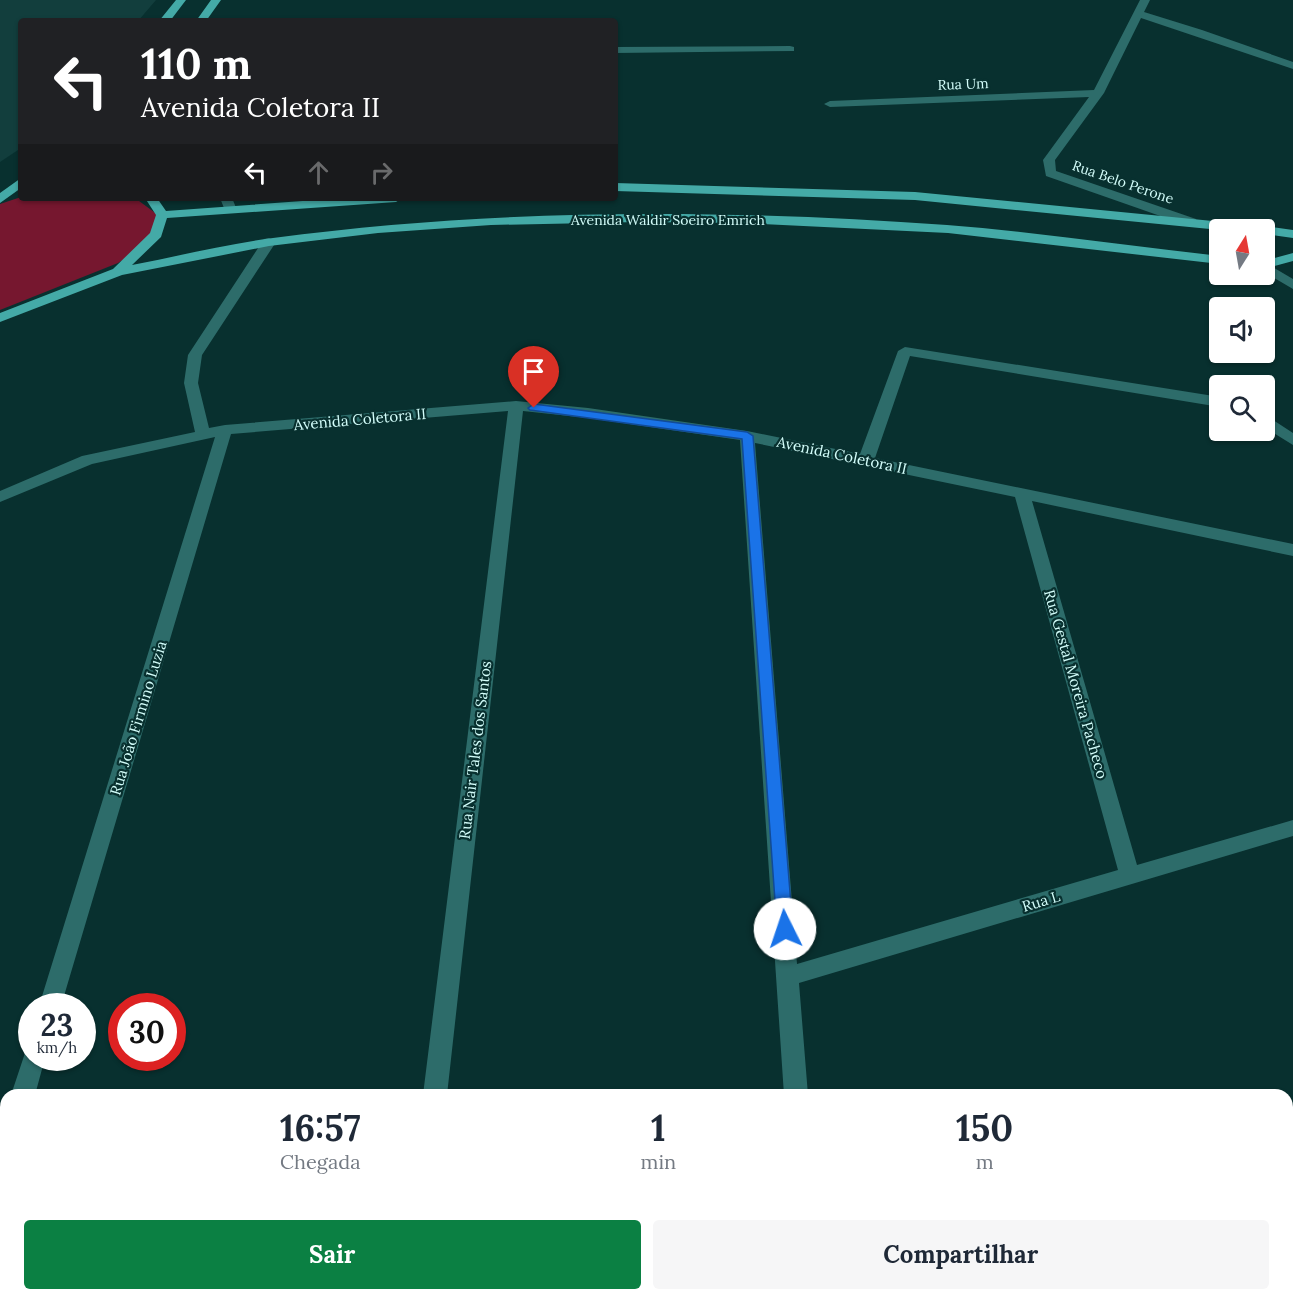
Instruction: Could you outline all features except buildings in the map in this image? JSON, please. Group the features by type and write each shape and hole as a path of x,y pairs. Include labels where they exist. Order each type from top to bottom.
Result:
{"main road":[{"path":"166,18 181,0"},
{"path":"203,18 216,0"},
{"path":"0,201 18,185"},
{"name":"Avenida Waldir Soeiro Emrich","path":"618,187 915,196 1209,224"},
{"path":"0,201 18,198"},
{"path":"153,201 162,215"},
{"path":"162,215 228,204 312,201"},
{"path":"0,318 118,272 156,234 162,215"},
{"name":"Avenida Waldir Soeiro Emrich","path":"118,272 269,242 378,229 491,221 639,218 741,219 948,229 1209,259"},
{"path":"1275,232 1293,234"},
{"path":"1275,263 1293,257"},
{"path":"1275,267 1293,268"}],"street":[{"name":"Rua Belo Perone","path":"1144,0 1098,93 1048,160 1050,173 1191,222"},
{"path":"1138,14 1293,66"},
{"path":"618,50 790,49"},
{"name":"Rua Um","path":"830,104 1098,93"},
{"path":"203,434 191,382 195,355 269,242"},
{"path":"1275,273 1293,285"},
{"path":"866,461 905,351 1209,400"},
{"name":"Avenida Coletora II","path":"0,496 88,460 225,430 516,406 588,413 747,436 1293,550"},
{"name":"Rua Nair Tales dos Santos","path":"436,1089 516,406"},
{"path":"1275,427 1293,440"},
{"name":"Rua João Firmino Luzia","path":"54,993 225,430"},
{"path":"747,436 796,1089"},
{"name":"Rua Gestal Moreira Pacheco","path":"1022,493 1130,875"},
{"name":"Rua L","path":"789,976 1293,828"},
{"path":"25,1089 30,1071"}],"shaded area":[{"path":"0,0 156,0 141,18 18,18 18,150 0,162"},
{"path":"18,198 18,201 139,201 158,215 156,239 118,263 0,310 0,204"}],"route":[{"path":"534,408 588,413 747,436 785,929"}]}
